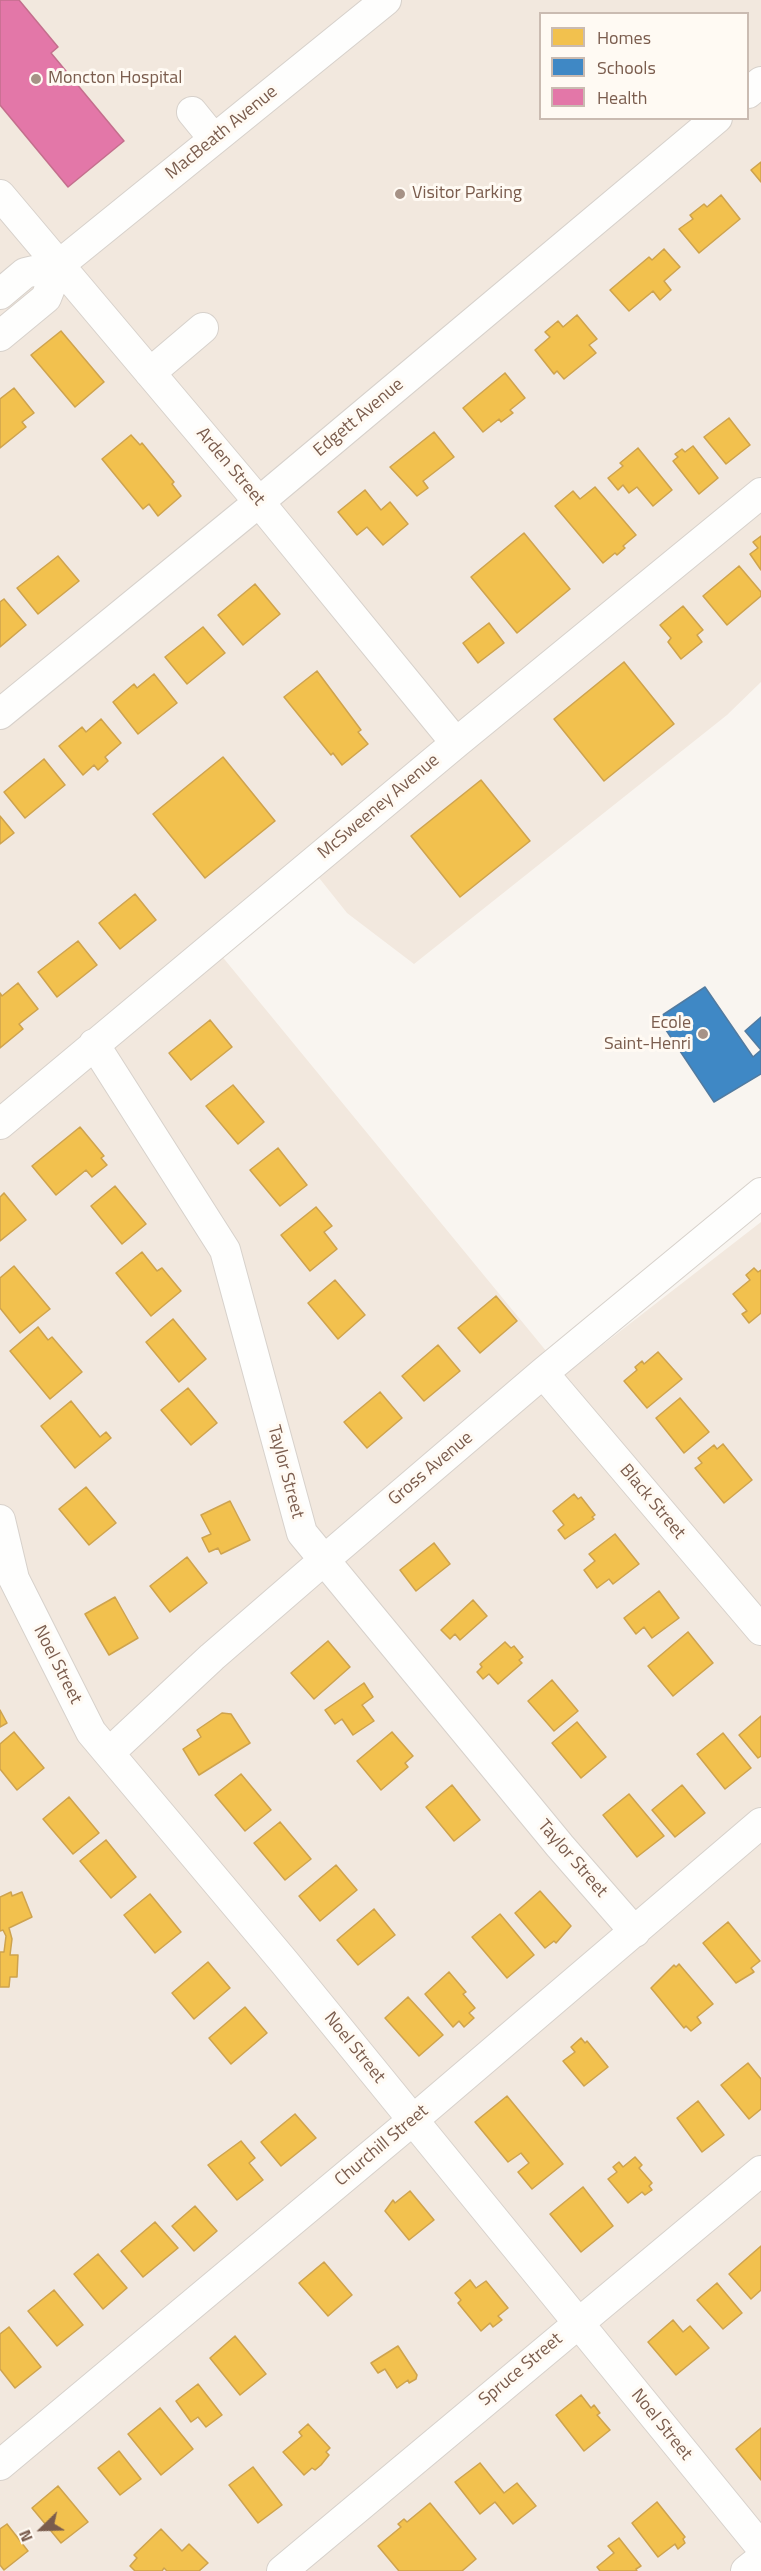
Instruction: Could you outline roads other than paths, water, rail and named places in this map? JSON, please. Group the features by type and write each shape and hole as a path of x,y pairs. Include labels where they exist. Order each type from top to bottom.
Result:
{"street":[{"name":"MacBeath Avenue","path":"0,294 26,273 58,265 386,0"},
{"path":"749,91 761,82"},
{"path":"192,112 214,139"},
{"name":"Edgett Avenue","path":"0,714 259,502 715,120"},
{"name":"Arden Street","path":"0,195 259,502 456,743"},
{"path":"0,336 46,298 58,265"},
{"path":"150,373 203,328"},
{"name":"McSweeney Avenue","path":"0,1124 456,743 761,493"},
{"name":"Taylor Street","path":"94,1044 225,1250 302,1533 323,1561 635,1932"},
{"name":"Gross Avenue","path":"109,1753 212,1657 323,1561 543,1373 761,1192"},
{"name":"Black Street","path":"543,1373 761,1630"},
{"name":"Noel Street","path":"0,1520 14,1579 91,1732 285,1963 761,2547"},
{"name":"Churchill Street","path":"0,2465 413,2120 761,1823"},
{"name":"Spruce Street","path":"282,2571 761,2171"},
{"path":"746,2571 761,2559"}],"place":[{"name":"Moncton Hospital","path":"36,79"},
{"name":"Visitor Parking","path":"400,194"},
{"name":"Ecole Saint-Henri","path":"703,1034"}]}
